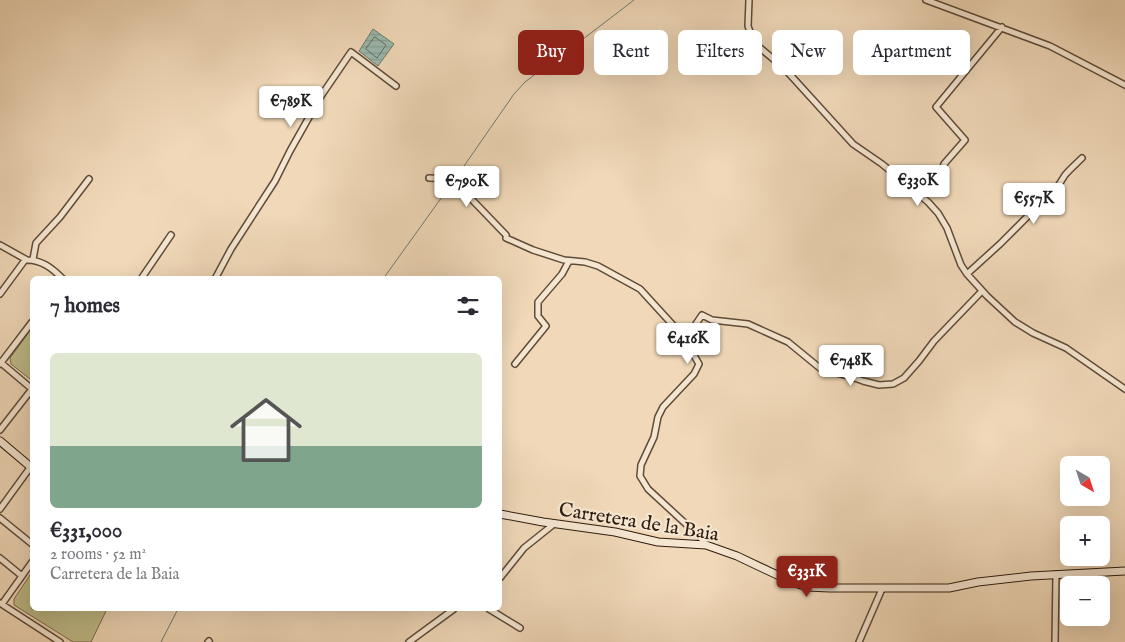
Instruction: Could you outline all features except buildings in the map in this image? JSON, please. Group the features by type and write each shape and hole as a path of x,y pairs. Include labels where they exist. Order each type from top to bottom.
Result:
{"main road":[{"path":"0,441 30,465"},
{"name":"Carretera de la Baia","path":"502,514 615,532 658,542 706,546 738,556 792,582 807,587 948,588 978,582 1056,574 1125,571"}],"street":[{"path":"749,0 748,26 753,40 759,48 784,68 854,144 882,164 928,202 938,213 947,228 961,264 967,274 982,291 1015,322 1033,333 1066,348 1125,389"},
{"path":"926,0 1002,27 1074,57 1125,85"},
{"path":"942,173 944,164 965,140 936,107 1002,27"},
{"path":"217,276 275,180 322,96 351,52 396,86"},
{"path":"967,274 1036,208 1043,204 1058,188 1066,174 1082,158"},
{"path":"429,178 451,179 456,182 506,236 533,250 570,261 598,266 640,289 685,340 700,364 694,374 663,407 658,417 654,437 641,465 640,476 648,489 700,537 706,546"},
{"path":"0,294 29,260 36,243 60,217 89,179"},
{"path":"142,276 171,235"},
{"path":"0,245 29,260 45,264 59,276"},
{"path":"515,364 546,326 538,316 538,302 562,274 570,261"},
{"path":"685,340 702,315 712,320 748,324 788,342 821,369 880,385 893,384 904,378 920,361 934,341 982,291"},
{"path":"30,324 0,362 30,387"},
{"path":"0,430 30,392"},
{"path":"0,509 30,470"},
{"path":"0,518 30,542"},
{"path":"502,576 524,548 554,523"},
{"path":"0,558 22,576"},
{"path":"30,565 1,604 60,642"},
{"path":"1055,642 1056,574"},
{"path":"859,642 882,589"},
{"path":"409,642 451,611"},
{"path":"492,611 520,628"}],"shaded area":[{"path":"30,331 30,379 11,364 10,358"},
{"path":"30,575 30,611 106,611 91,642 73,642 14,605 14,599"}],"water":[{"path":"373,29 394,44 378,66 359,51"}],"waterway":[{"path":"584,38 634,0"},
{"path":"455,179 514,94 534,75"},
{"path":"385,276 452,183"},
{"path":"161,642 177,611"}]}
